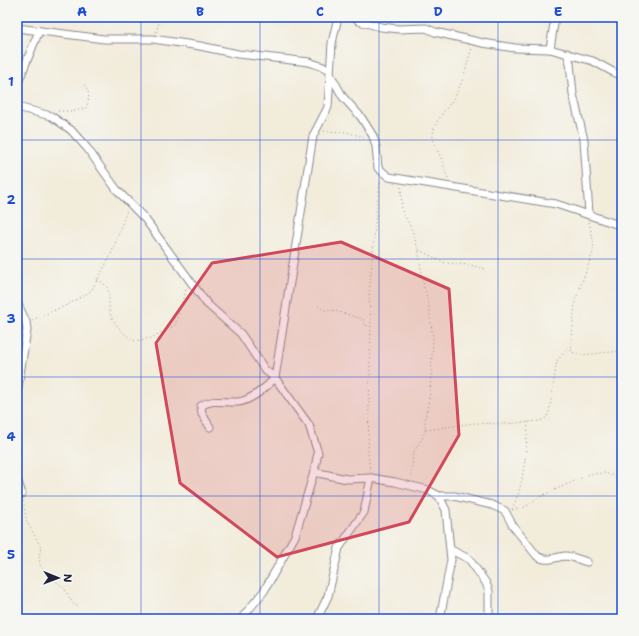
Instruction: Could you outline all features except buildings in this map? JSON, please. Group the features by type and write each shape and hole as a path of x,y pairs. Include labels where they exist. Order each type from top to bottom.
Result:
{"street":[{"path":"210,426 202,414 200,408 201,406 211,401 240,402 266,388 275,378 315,132 328,107 332,43 338,17"},
{"path":"355,17 359,21 381,27 399,29 426,28 435,32 474,41 514,48 550,49 593,61 615,74 622,75"},
{"path":"550,49 555,17"},
{"path":"17,28 104,39 153,40 200,46 238,54 309,62 330,72 343,97 361,117 374,140 378,168 382,173 389,177 400,180 556,204 588,213 622,226"},
{"path":"17,85 39,31"},
{"path":"567,53 570,63 573,94 584,140 588,213"},
{"path":"17,107 51,116 71,130 129,203 145,219 207,304 242,334 265,370 275,378 309,425 318,453 296,536 264,591 241,619"},
{"path":"17,302 26,322 17,393"},
{"path":"314,472 347,479 371,478 428,490 439,496 454,496 492,505 505,511 513,526 537,556 546,560 570,556 587,562"},
{"path":"318,619 328,596 339,548 364,512 371,478"},
{"path":"17,479 22,494"},
{"path":"439,496 446,510 451,550 451,560 440,619"},
{"path":"451,550 469,559 486,583 489,591 489,619"}],"path":[{"path":"153,40 160,17"},
{"path":"451,188 442,159 433,141 434,128 458,92 474,41"},
{"path":"51,116 57,111 75,111 86,108 89,93 88,88 83,84"},
{"path":"315,132 332,130 346,132 374,140"},
{"path":"371,478 368,452 371,326 369,296 376,201 382,173"},
{"path":"400,180 402,211 412,230 418,249 429,307 433,338 430,394 425,430 423,437 412,453 411,486"},
{"path":"26,322 42,318 91,291 111,255 129,203"},
{"path":"588,213 594,244 592,255 576,301 570,345 571,352 574,354 622,351"},
{"path":"418,249 445,263 470,265 485,269"},
{"path":"97,280 104,282 108,287 111,315 124,333 135,341 151,338 175,325 186,290 191,282"},
{"path":"318,306 323,310 332,310 363,319 364,325 371,326"},
{"path":"425,430 474,423 497,424 540,421 548,416 557,361 570,345"},
{"path":"528,421 519,494 512,510 525,507 539,497 590,474 604,472 622,478"},
{"path":"22,494 27,522 41,547 39,560 40,565 43,570 64,588 74,605 78,606"}],"highlighted area":[{"path":"341,242 449,289 459,435 409,522 277,557 180,483 156,343 212,263"}]}
